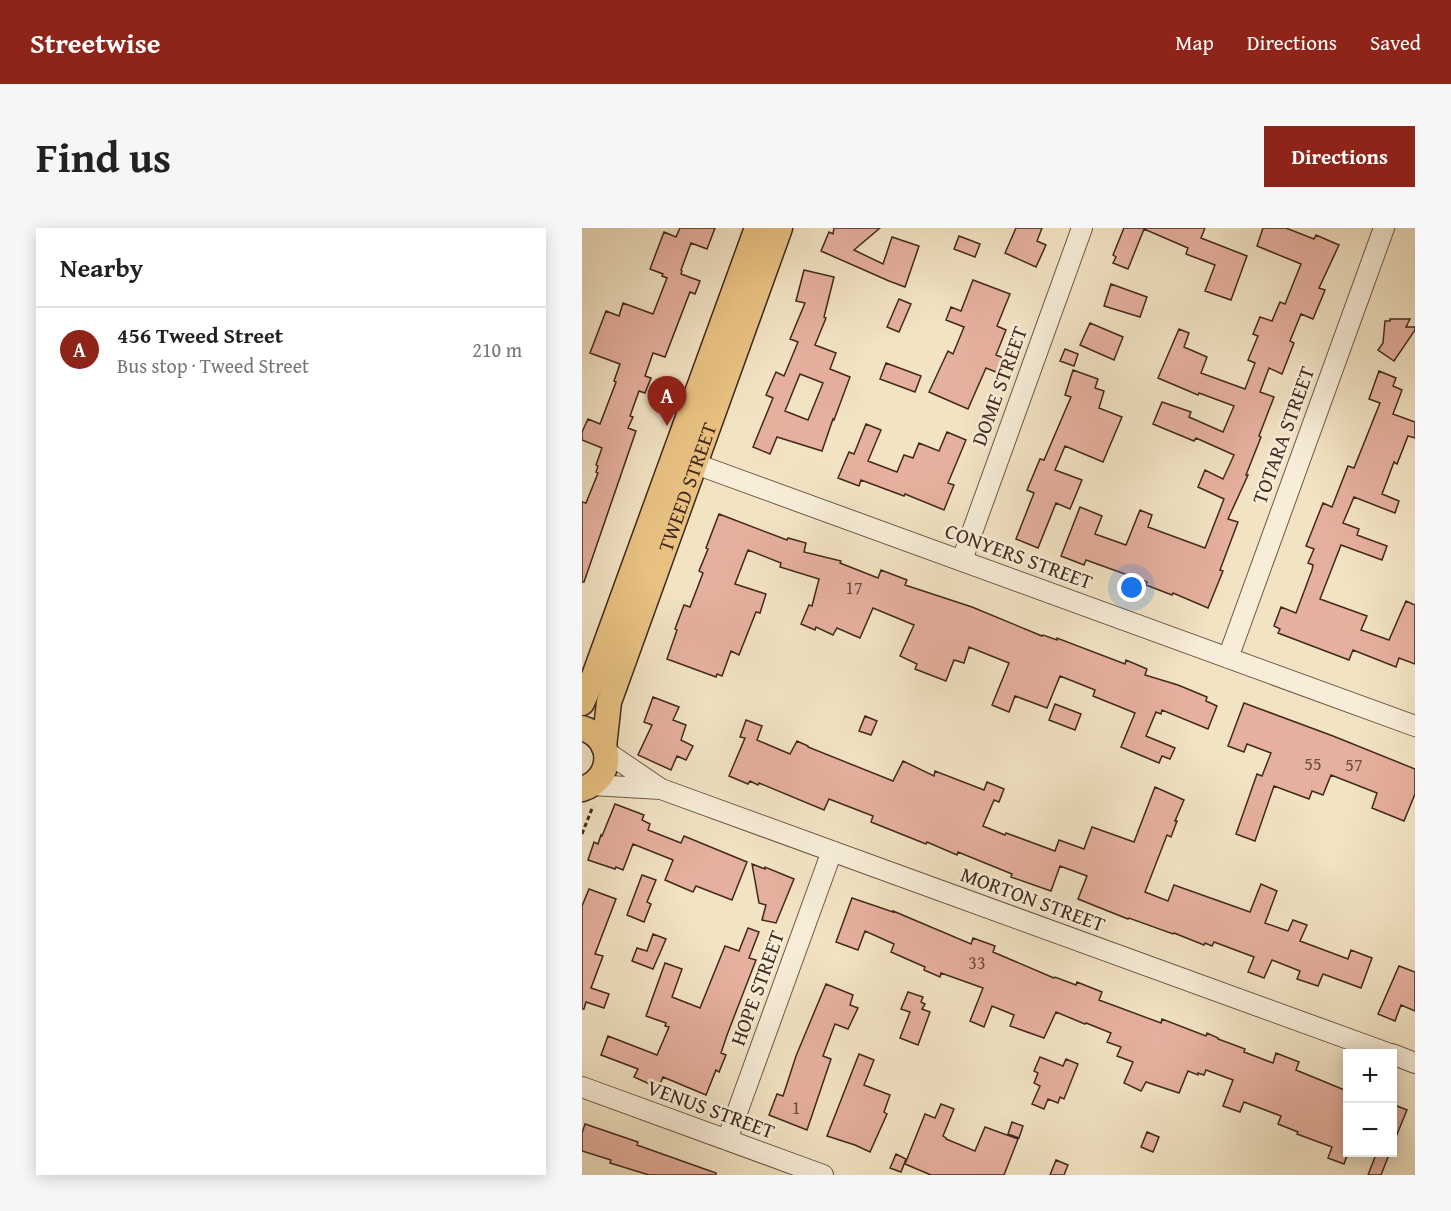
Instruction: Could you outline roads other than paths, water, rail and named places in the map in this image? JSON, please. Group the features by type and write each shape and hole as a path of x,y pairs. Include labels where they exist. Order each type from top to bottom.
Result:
{"main road":[{"name":"TWEED STREET","path":"588,792 605,768 609,702 756,228"},
{"name":"TWEED STREET","path":"582,703 780,228"},
{"path":"582,729 594,734 605,749"}],"street":[{"name":"DOME STREET","path":"962,560 1082,228"},
{"name":"TOTARA STREET","path":"1228,658 1384,228"},
{"name":"CONYERS STREET","path":"684,460 1415,726"},
{"name":"MORTON STREET","path":"605,749 668,792 1377,1049"},
{"name":"MORTON STREET","path":"588,792 668,792"},
{"name":"HOPE STREET","path":"727,1140 832,851"},
{"name":"MORTON STREET","path":"1397,1056 1415,1063"},
{"name":"VENUS STREET","path":"582,1087 823,1175"}],"place":[{"name":"456 Tweed Street","path":"667,426"}]}
